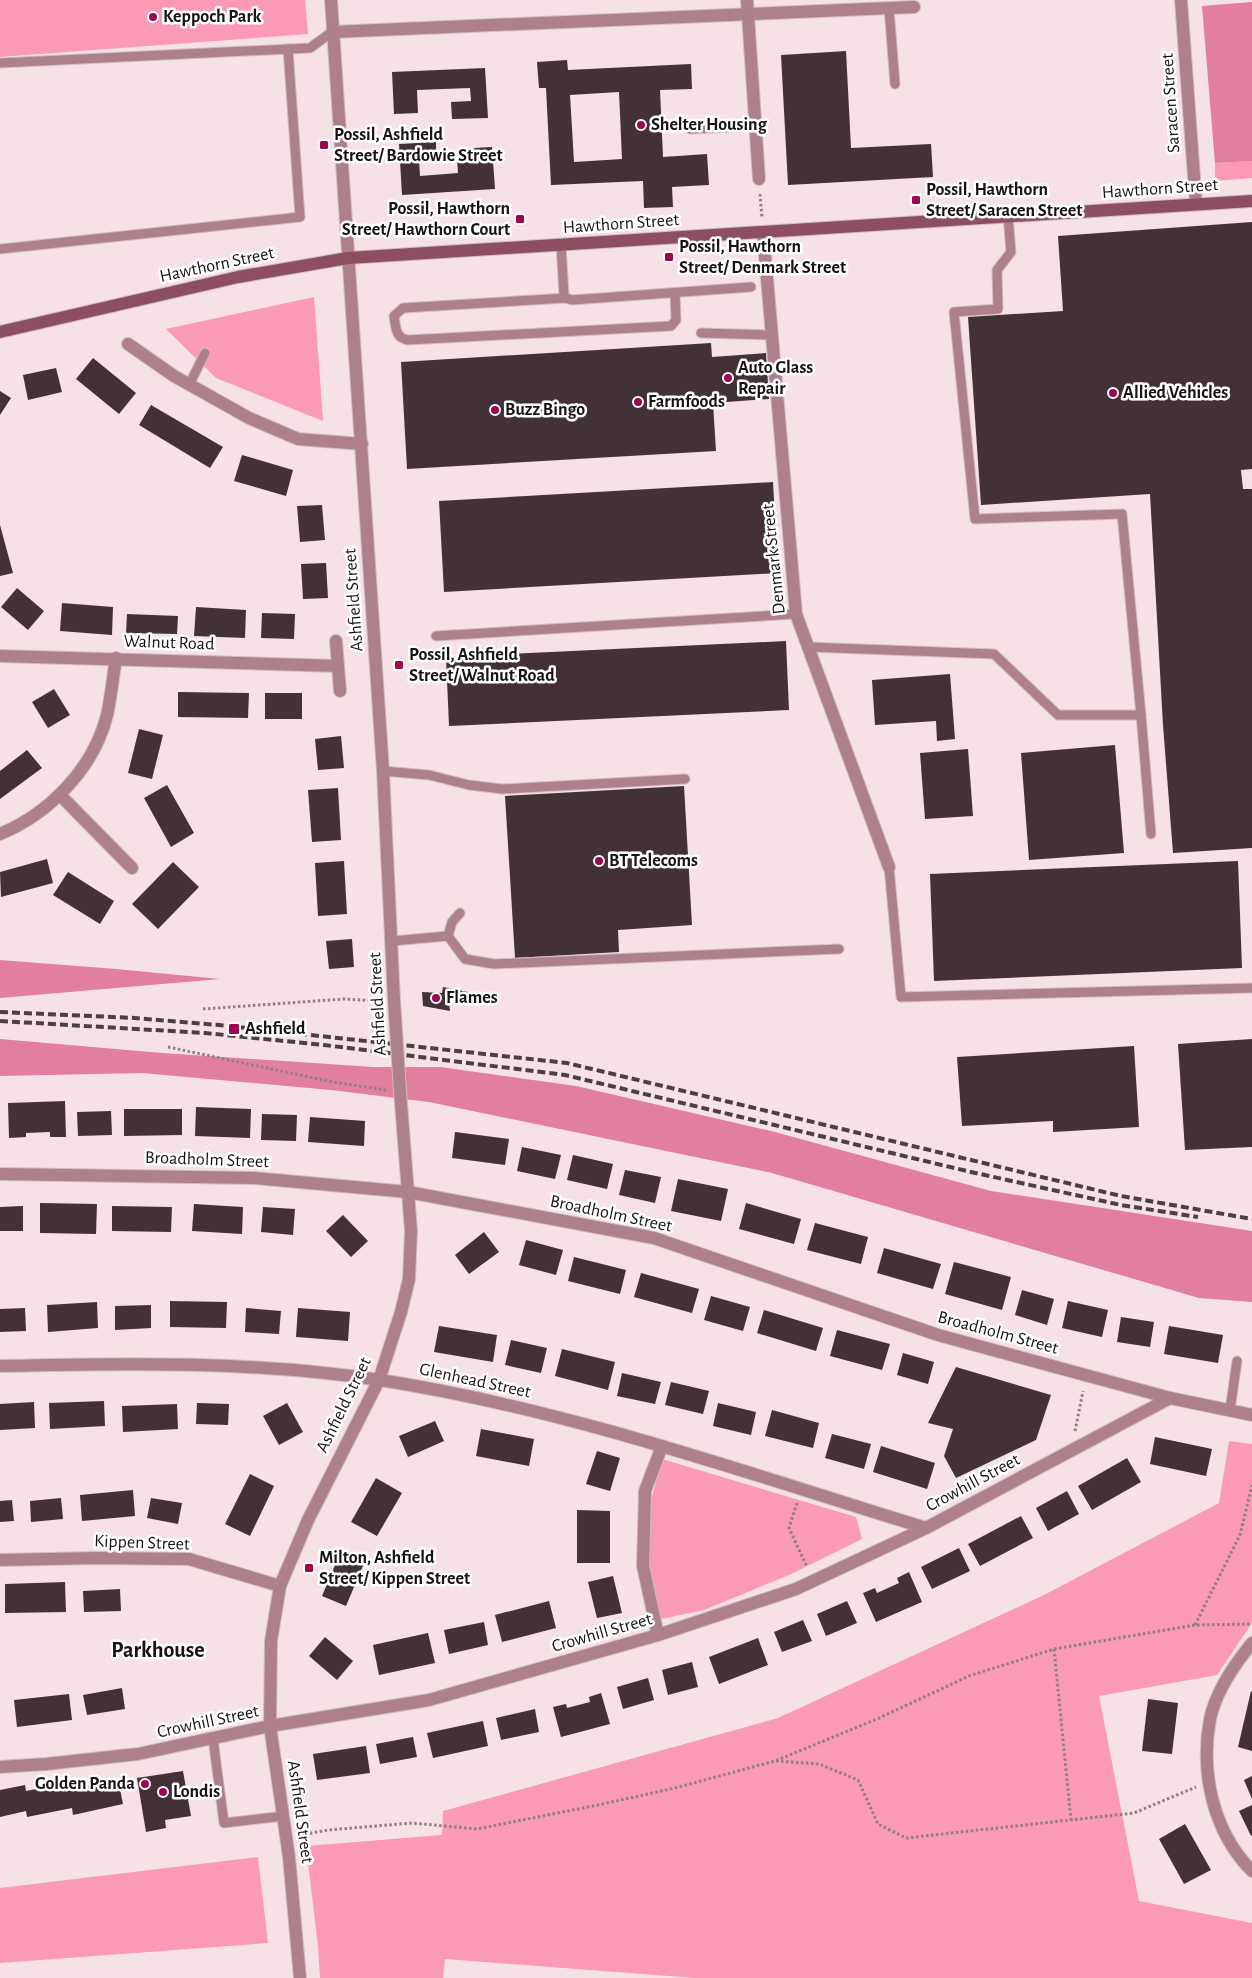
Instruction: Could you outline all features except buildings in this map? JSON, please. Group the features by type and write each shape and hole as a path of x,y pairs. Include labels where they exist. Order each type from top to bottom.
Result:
{"main road":[{"name":"Hawthorn Street","path":"0,332 238,277 348,258 1252,201"}],"street":[{"name":"Ashfield Street","path":"300,1978 287,1837 270,1726 271,1641 280,1586 308,1520 379,1380 401,1312 409,1279 411,1231 394,1000 383,771 362,444 331,0"},
{"path":"748,0 759,179"},
{"name":"Saracen Street","path":"1181,0 1196,204"},
{"path":"332,32 889,8 910,5"},
{"name":"Denmark Street","path":"762,232 796,614 890,867"},
{"path":"128,344 189,385 249,418 298,438 362,444"},
{"path":"336,641 340,690"},
{"name":"Walnut Road","path":"0,656 338,666"},
{"path":"0,834 12,829 39,812 60,795 83,767 98,741 107,716 116,658"},
{"path":"60,795 132,868"},
{"name":"Broadholm Street","path":"0,1174 254,1178 408,1192 654,1238 938,1336 1170,1398 1252,1415"},
{"name":"Glenhead Street","path":"0,1366 118,1363 258,1367 379,1380 497,1402 662,1446 926,1528"},
{"name":"Crowhill Street","path":"0,1766 46,1764 138,1754 270,1726 429,1700 658,1635 796,1589 814,1581 926,1528 1170,1398"},
{"path":"658,1635 643,1566 645,1491 662,1446"},
{"name":"Kippen Street","path":"0,1560 189,1559 280,1586"},
{"path":"1252,1643 1237,1662 1222,1689 1211,1718 1207,1748 1208,1782 1215,1808 1225,1834 1238,1858 1252,1871"}],"lane":[{"path":"889,8 895,84"},
{"path":"0,62 310,48 332,32"},
{"path":"0,249 300,217 288,49"},
{"path":"690,129 755,126"},
{"path":"1008,216 1011,252 997,270 998,309 954,312 975,519 1122,514 1151,834"},
{"path":"561,245 566,298"},
{"path":"675,292 676,320 671,326 408,340 401,339 398,336 394,316 402,308 566,298 572,300 675,292 751,287"},
{"path":"700,333 772,335"},
{"path":"189,385 204,353"},
{"path":"436,636 796,614"},
{"path":"808,647 994,654 1058,715 1141,716"},
{"path":"383,771 429,775 502,789 685,778"},
{"path":"890,867 901,997 1252,988"},
{"path":"448,936 452,922 460,913"},
{"path":"392,941 448,936"},
{"path":"448,936 465,959 494,964 839,949"},
{"path":"1230,1410 1237,1361"},
{"path":"213,1738 224,1823 284,1816"}],"path":[{"path":"759,179 762,232"},
{"path":"203,1009 344,999 394,1000"},
{"path":"168,1047 334,1082 400,1091"},
{"path":"1071,1450 1086,1375"},
{"path":"1194,1625 1240,1535 1252,1485"},
{"path":"801,1490 789,1528 814,1581"},
{"path":"287,1837 328,1830 412,1823 477,1828 675,1788 775,1761 877,1719 968,1676 1054,1649 1194,1625 1252,1624"},
{"path":"1054,1649 1071,1820"},
{"path":"775,1761 819,1764 858,1780 878,1824 906,1838 1134,1813 1208,1782"}],"shaded area":[{"name":"Keppoch Park","path":"0,0 305,0 308,34 0,57"},
{"path":"1252,2 1252,161 1215,163 1202,6"},
{"path":"1252,161 1252,178 1215,181 1215,163"},
{"path":"314,297 323,421 216,378 166,329"},
{"path":"0,960 116,969 220,979 0,998"},
{"path":"0,1039 162,1053 373,1067 440,1067 576,1086 775,1132 991,1191 1252,1231 1252,1302 1199,1298 772,1173 429,1102 331,1090 142,1073 0,1076"},
{"path":"1229,1441 1252,1444 1252,1623 1217,1675 1099,1696 1139,1901 1252,1923 1252,1978 695,1978 445,1959 443,1978 320,1978 306,1846 442,1835 443,1811 778,1718 1044,1595 1219,1503"},
{"path":"662,1459 856,1517 862,1539 789,1575 704,1610 661,1619 648,1569 650,1504"},
{"path":"258,1857 268,1943 0,1963 0,1888"}],"railway":[{"path":"0,1012 135,1018 219,1025 567,1063 1121,1196 1252,1219"},
{"path":"0,1021 205,1033 324,1045 565,1075 971,1172 1121,1205 1198,1217"}],"place":[{"name":"Keppoch Park","path":"153,17"},
{"name":"Shelter Housing","path":"641,125"},
{"name":"Possil, Ashfield Street/ Bardowie Street","path":"324,145"},
{"name":"Possil, Hawthorn Street/ Saracen Street","path":"916,200"},
{"name":"Possil, Hawthorn Street/ Hawthorn Court","path":"520,219"},
{"name":"Possil, Hawthorn Street/ Denmark Street","path":"669,257"},
{"name":"Auto Glass Repair","path":"728,378"},
{"name":"Allied Vehicles","path":"1113,393"},
{"name":"Farmfoods","path":"638,402"},
{"name":"Buzz Bingo","path":"495,410"},
{"name":"Possil, Ashfield Street/ Walnut Road","path":"399,665"},
{"name":"BT Telecoms","path":"599,861"},
{"name":"Flames","path":"436,998"},
{"name":"Ashfield","path":"234,1029"},
{"name":"Milton, Ashfield Street/ Kippen Street","path":"309,1568"},
{"name":"Golden Panda","path":"145,1784"},
{"name":"Londis","path":"163,1792"}],"district":[{"name":"Parkhouse","path":"158,1650"}]}
